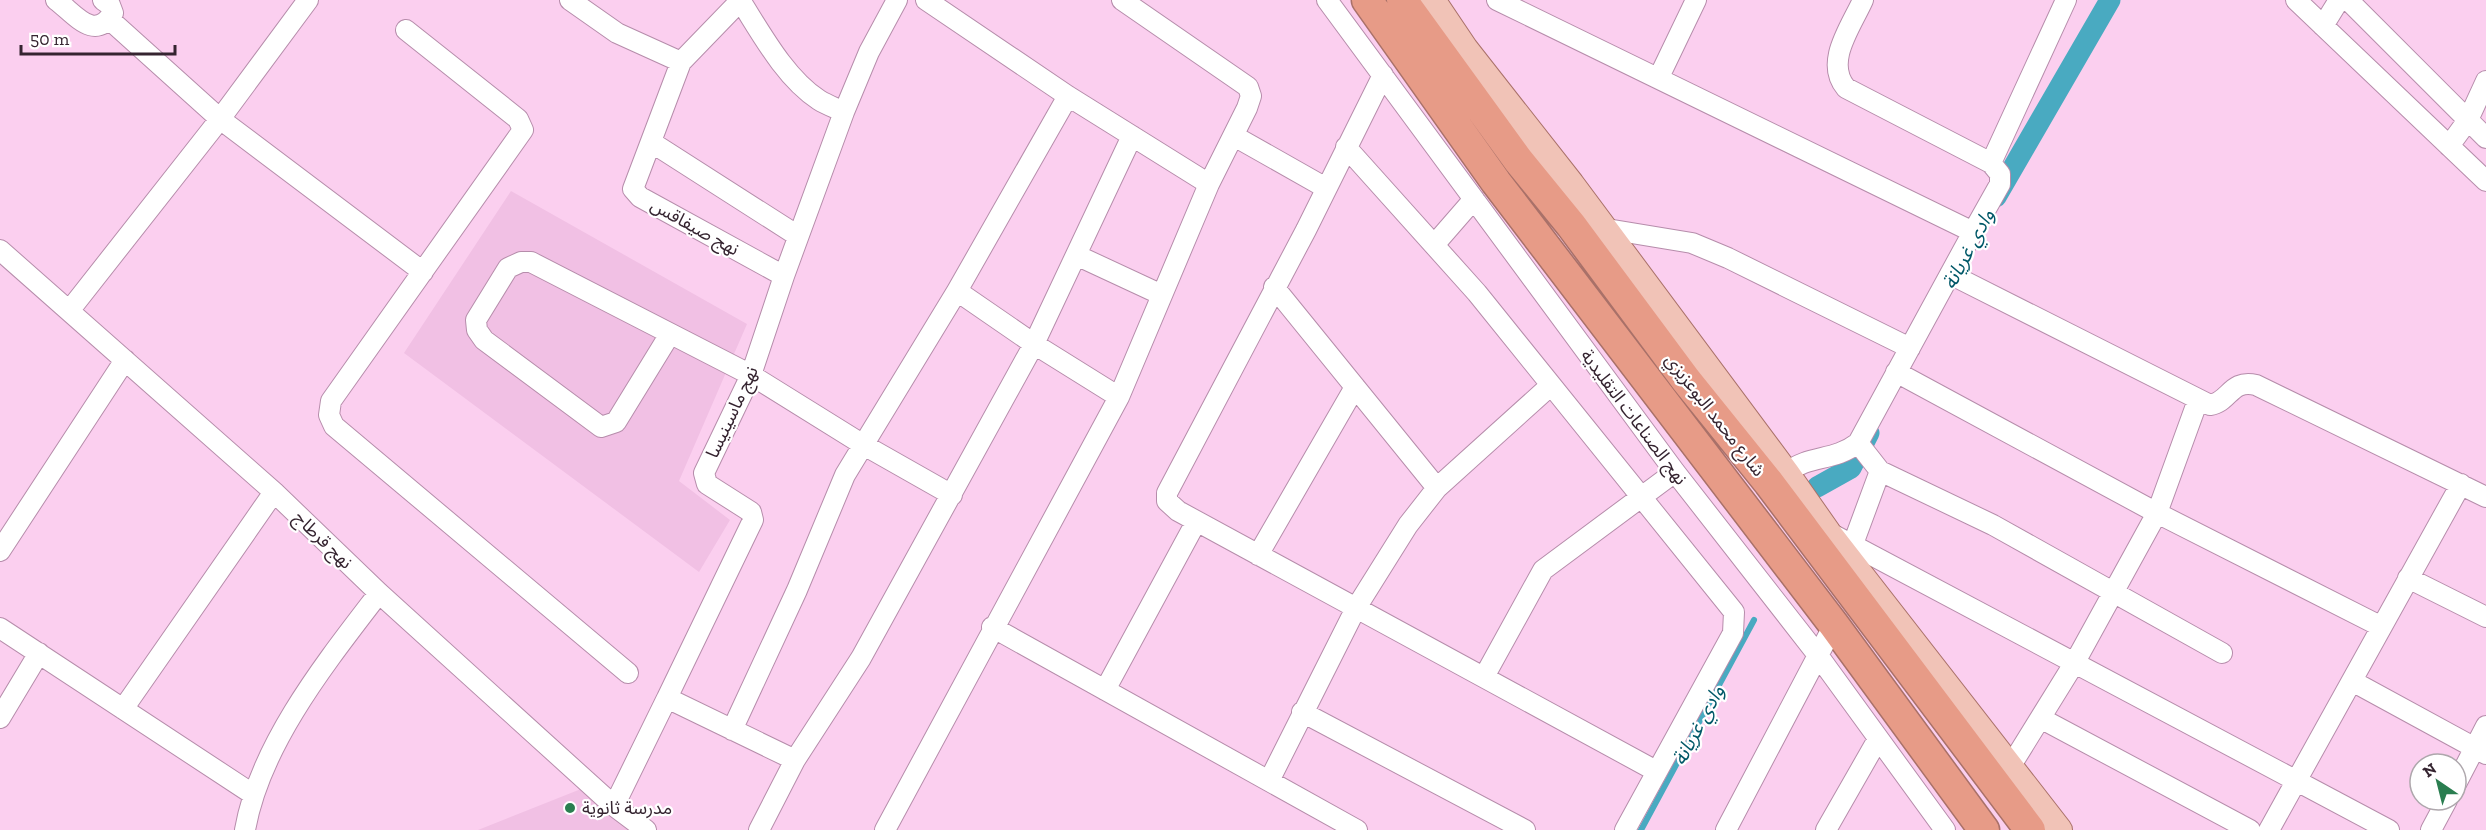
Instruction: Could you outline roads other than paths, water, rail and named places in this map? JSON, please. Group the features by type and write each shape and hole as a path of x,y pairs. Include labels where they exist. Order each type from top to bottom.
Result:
{"highway":[{"name":"شارع محمد البوعزيزي","path":"1367,0 1496,182 1834,625 1984,830"},
{"name":"شارع محمد البوعزيزي","path":"1402,0 1453,73 1820,538 2030,830"}],"main road":[{"path":"1432,0 1466,50 1786,472 1820,538 2010,767 2059,830"}],"street":[{"path":"56,0 94,28 104,25 109,20 112,9 103,0"},
{"path":"69,311 220,119 308,0"},
{"path":"570,0 617,33 681,62"},
{"name":"نهج ماسينيسا","path":"614,806 753,520 751,512 707,484 704,473 751,375 798,236 844,112 869,52 897,0"},
{"path":"926,0 1068,96 1209,184"},
{"path":"885,830 992,627 1119,397 1209,184 1234,136 1251,96 1248,87 1122,0"},
{"name":"نهج الصناعات التقليدية","path":"1327,0 1675,472 1817,654 1944,829"},
{"path":"1497,0 1973,232"},
{"path":"1659,77 1696,0"},
{"path":"1786,472 1809,459 1829,458 1845,453 1858,443 2000,184 2000,174 1991,163 1846,88 1839,79 1836,69 1837,58 1863,0"},
{"path":"1991,163 2066,0"},
{"path":"2296,0 2486,181"},
{"path":"2323,26 2339,0"},
{"path":"2348,0 2486,138"},
{"path":"740,1 782,61 803,85 818,99 844,112"},
{"name":"نهج صيفاقس","path":"740,1 681,62 633,189 640,197 784,276"},
{"path":"109,20 220,119 423,272"},
{"path":"406,30 518,119 524,130 331,401 329,415 334,426 628,673"},
{"path":"1383,75 1306,230 1167,493 1167,501 1170,507 1196,522 1656,771"},
{"path":"2449,146 2468,120 2486,81"},
{"path":"732,730 797,591 845,475 957,291 1068,96"},
{"path":"759,830 795,760 861,658 1034,344 1132,136"},
{"path":"1234,136 1326,188"},
{"path":"651,142 798,236"},
{"path":"1346,147 1477,292 1550,386 1721,592 1734,612 1735,624 1625,830"},
{"path":"1434,245 1474,199"},
{"path":"1572,225 1602,227 1692,243 1728,258 1910,348"},
{"name":"نهج قرطاج","path":"0,250 274,492 379,593 614,806 646,830"},
{"path":"1076,255 1162,294"},
{"path":"670,334 616,422 601,427 484,340 477,330 476,320 508,268 520,262 531,262 751,375 862,444 952,495"},
{"path":"1950,274 2210,405 2218,404 2237,385 2245,382 2256,385 2486,496"},
{"path":"1274,287 1437,488"},
{"path":"957,291 1034,344 1119,397"},
{"path":"0,551 125,360"},
{"path":"1896,372 2157,513 2380,626"},
{"path":"1269,781 1356,608 1408,525 1437,488 1550,386"},
{"path":"1258,555 1355,387"},
{"path":"2010,767 2042,719 2075,662 2157,513 2198,400"},
{"path":"1858,443 1880,471 1993,525 2222,652"},
{"path":"1853,544 1880,471"},
{"path":"1484,677 1543,570 1675,472"},
{"path":"2269,830 2380,626 2461,484"},
{"path":"123,709 274,492"},
{"path":"1105,690 1196,522"},
{"path":"1820,538 1833,533 2389,830"},
{"path":"2408,578 2486,616"},
{"path":"245,830 254,795 268,763 312,682 379,593"},
{"path":"1726,830 1834,625"},
{"path":"992,627 1357,830"},
{"path":"0,628 254,795"},
{"path":"0,718 39,653"},
{"path":"2352,681 2480,751"},
{"path":"667,698 795,760"},
{"path":"1302,712 1525,830"},
{"path":"2042,719 2250,830"},
{"path":"2468,768 2480,751 2486,726"},
{"path":"1826,830 1878,739"},
{"path":"1944,829 1965,803"},
{"path":"2431,830 2441,812"}],"waterway":[{"name":"وادي غريانة","path":"1996,197 2110,0"},
{"name":"وادي غريانة","path":"1817,487 1851,468 1869,433"},
{"name":"وادي غريانة","path":"1641,830 1754,620"}],"place":[{"name":"مدرسة ثانوية","path":"570,808"}]}
